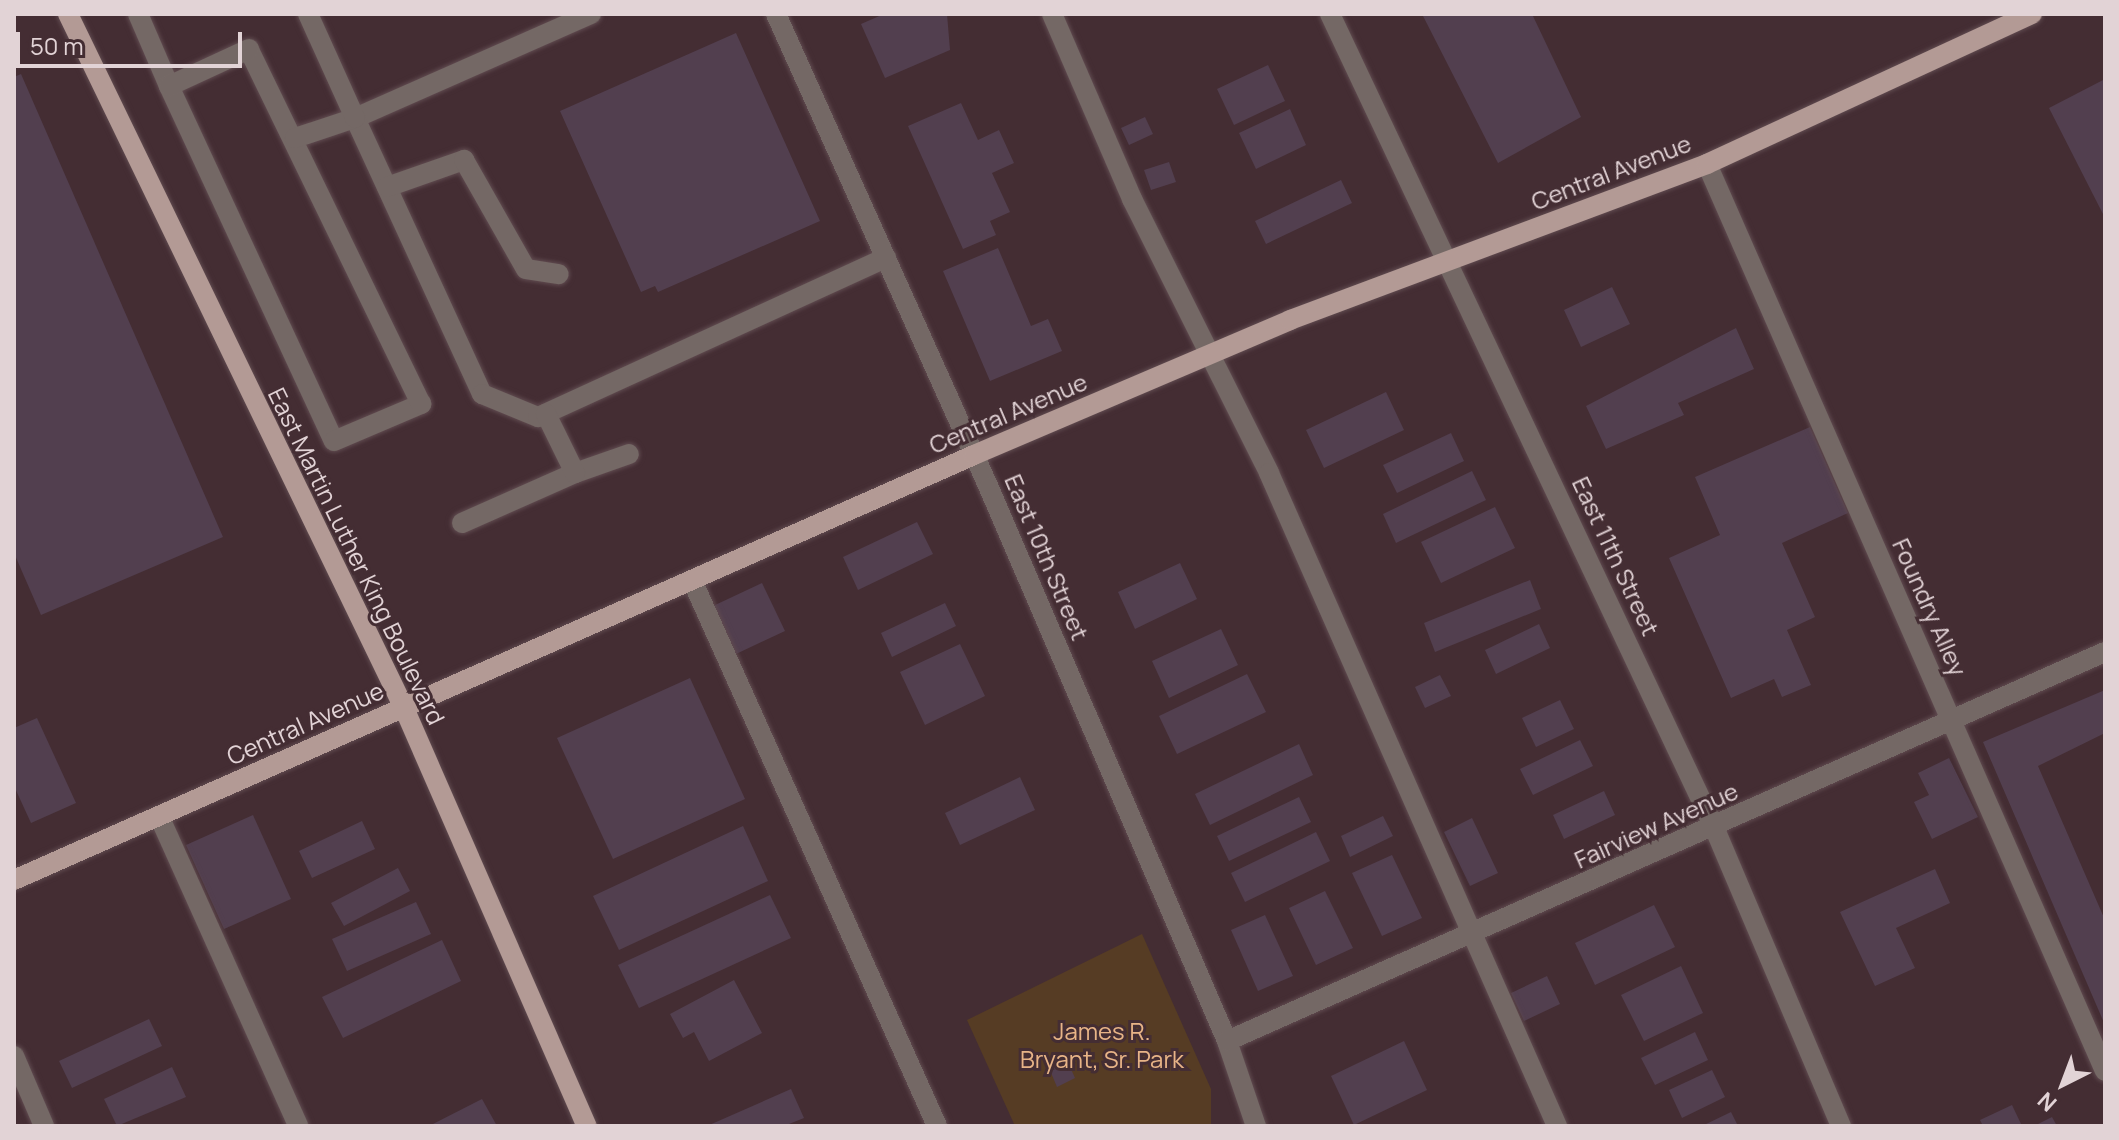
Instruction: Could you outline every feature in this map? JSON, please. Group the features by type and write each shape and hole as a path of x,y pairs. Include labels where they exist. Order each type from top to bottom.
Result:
{"main road":[{"name":"East Martin Luther King Boulevard","path":"68,14 347,596 404,708 587,1126"},
{"name":"Central Avenue","path":"14,880 974,455 1210,355 1707,164 2032,14"}],"street":[{"path":"138,14 169,86 334,441 421,404 295,138 249,49 169,86"},
{"path":"308,14 482,394 546,414 886,258"},
{"path":"295,138 355,118 591,14"},
{"name":"East 10th Street","path":"776,14 974,455 1227,1041 1256,1126"},
{"path":"1052,14 1210,355 1557,1126"},
{"name":"East 11th Street","path":"1330,14 1714,827 1841,1126"},
{"path":"387,187 464,160 526,269 559,274"},
{"name":"Foundry Alley","path":"1707,164 2105,1071"},
{"path":"546,414 575,473"},
{"path":"462,523 575,473 629,454"},
{"path":"692,580 937,1126"},
{"name":"Fairview Avenue","path":"1227,1041 1953,724 2105,652"},
{"path":"159,816 298,1126"},
{"path":"14,1056 44,1126"}],"green space":[{"name":"James R. Bryant, Sr. Park","path":"1142,934 1211,1089 1211,1126 1015,1126 967,1020"}],"building":[{"path":"884,14 947,14 950,50 885,78 861,24"},
{"path":"1422,14 1532,14 1581,117 1498,163"},
{"path":"736,33 820,221 658,292 655,286 641,292 560,111"},
{"path":"1268,65 1285,101 1234,125 1217,89"},
{"path":"21,74 223,537 41,615 14,553 14,77"},
{"path":"2105,79 2105,218 2049,108"},
{"path":"961,103 978,140 999,130 1014,163 992,173 1010,212 990,221 996,235 963,249 908,126"},
{"path":"1290,109 1306,145 1256,169 1239,133"},
{"path":"1145,117 1153,134 1129,145 1121,128"},
{"path":"1169,162 1176,182 1151,190 1144,170"},
{"path":"1341,180 1352,203 1266,244 1255,221"},
{"path":"998,248 1031,326 1048,319 1062,351 990,381 943,271"},
{"path":"1612,287 1630,324 1581,347 1564,310"},
{"path":"1736,328 1754,369 1678,403 1684,415 1606,449 1586,406"},
{"path":"1386,392 1404,430 1324,468 1306,430"},
{"path":"1810,427 1848,513 1782,543 1815,617 1787,630 1811,685 1782,697 1774,679 1731,698 1669,558 1720,535 1695,477"},
{"path":"1451,433 1464,461 1397,493 1383,465"},
{"path":"1472,471 1486,500 1396,543 1383,514"},
{"path":"1495,507 1515,548 1441,583 1421,542"},
{"path":"917,522 933,554 858,590 843,557"},
{"path":"1180,563 1197,599 1135,629 1118,592"},
{"path":"1530,580 1541,609 1435,652 1424,623"},
{"path":"762,583 785,631 736,654 713,606"},
{"path":"945,603 956,626 892,657 881,633"},
{"path":"1539,624 1550,648 1496,674 1485,650"},
{"path":"1221,629 1238,665 1169,698 1152,661"},
{"path":"960,644 985,696 925,725 900,672"},
{"path":"1247,674 1266,712 1177,754 1159,716"},
{"path":"1440,675 1451,696 1425,708 1415,687"},
{"path":"690,678 745,799 613,859 557,738"},
{"path":"2105,690 2105,733 2038,766 2105,920 2105,1025 1983,742"},
{"path":"1560,700 1574,729 1536,747 1522,718"},
{"path":"37,718 76,803 31,823 14,786 14,728"},
{"path":"1580,740 1593,766 1533,795 1520,769"},
{"path":"1299,744 1313,775 1210,825 1195,794"},
{"path":"1949,758 1978,817 1932,839 1914,802 1929,795 1918,773"},
{"path":"1020,777 1035,810 960,845 945,813"},
{"path":"1604,791 1615,815 1564,839 1553,815"},
{"path":"1299,797 1311,822 1229,861 1217,836"},
{"path":"253,815 291,899 224,929 186,845"},
{"path":"1383,816 1393,836 1350,857 1341,836"},
{"path":"1472,818 1498,873 1470,886 1444,832"},
{"path":"362,821 375,849 312,878 299,851"},
{"path":"743,826 768,881 619,950 593,896"},
{"path":"1316,832 1330,861 1245,902 1231,873"},
{"path":"1392,855 1422,918 1382,936 1352,873"},
{"path":"398,868 410,891 344,926 331,903"},
{"path":"1935,869 1950,903 1896,928 1915,968 1875,986 1840,912"},
{"path":"1325,891 1353,948 1316,965 1289,908"},
{"path":"770,895 791,938 639,1008 618,965"},
{"path":"416,902 431,934 347,971 332,939"},
{"path":"1654,905 1675,947 1595,985 1575,943"},
{"path":"1265,915 1293,976 1258,991 1231,930"},
{"path":"442,940 461,981 343,1038 322,997"},
{"path":"1681,966 1703,1013 1644,1041 1621,995"},
{"path":"1547,976 1560,1004 1524,1021 1511,993"},
{"path":"734,980 762,1033 709,1061 694,1032 683,1038 670,1014"},
{"path":"149,1019 162,1046 72,1088 59,1061"},
{"path":"1695,1032 1708,1060 1655,1085 1641,1058"},
{"path":"1404,1041 1427,1090 1354,1125 1331,1076"},
{"path":"1067,1060 1075,1078 1057,1087 1049,1068"},
{"path":"172,1067 186,1097 117,1126 104,1099"},
{"path":"1712,1070 1725,1097 1682,1118 1669,1090"},
{"path":"791,1089 804,1118 784,1126 707,1126"},
{"path":"482,1099 497,1126 429,1126"},
{"path":"2012,1105 2022,1126 1983,1126 1980,1120"},
{"path":"1731,1112 1738,1126 1702,1126"},
{"path":"2052,1117 2057,1126 2034,1126"}]}
